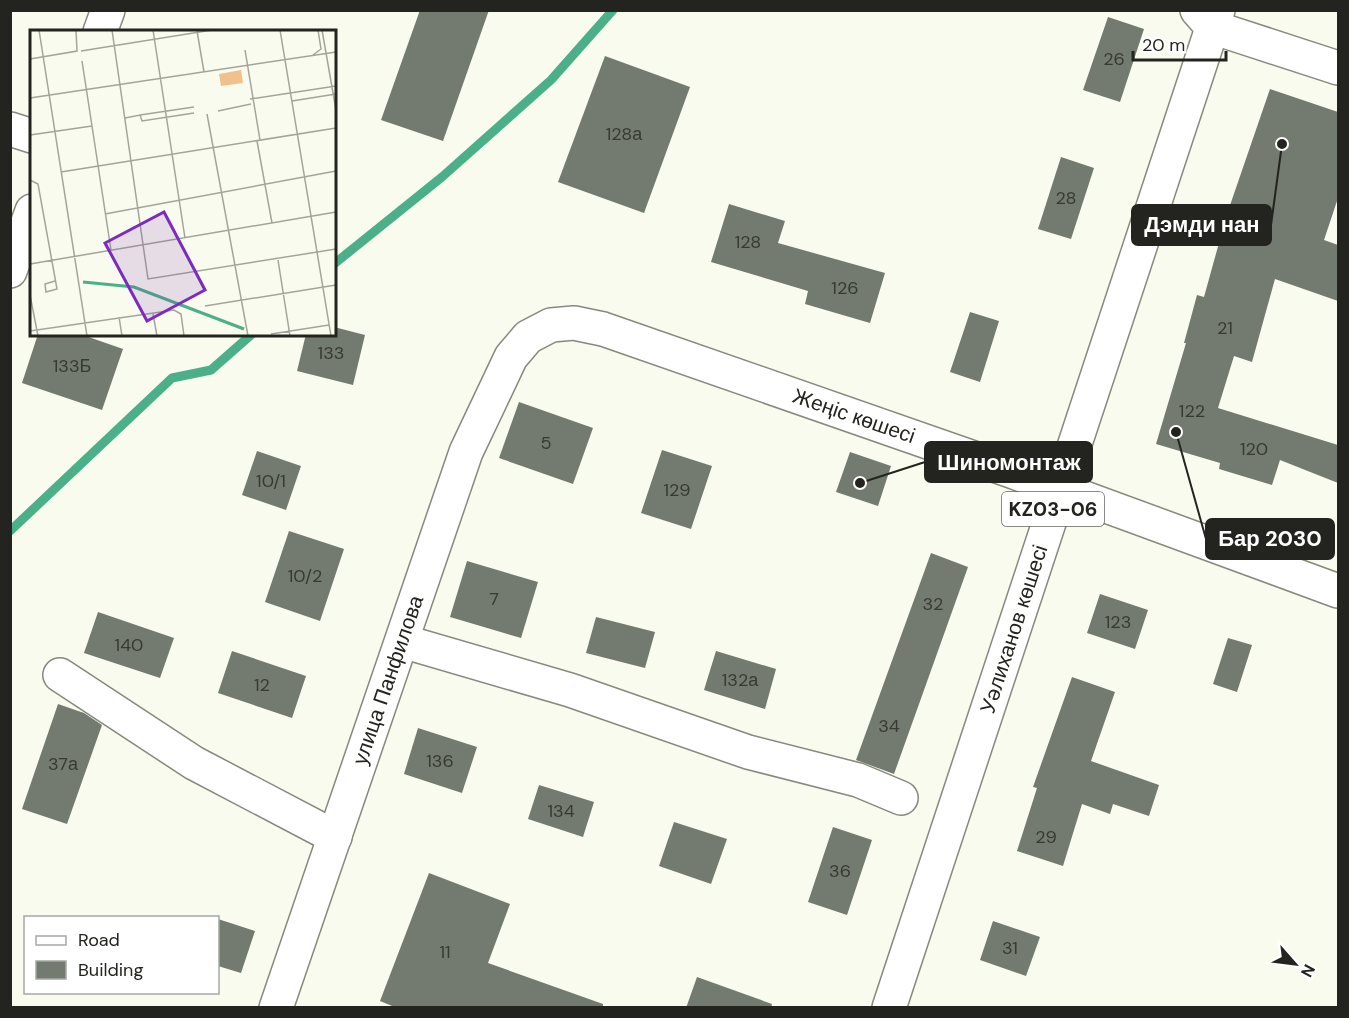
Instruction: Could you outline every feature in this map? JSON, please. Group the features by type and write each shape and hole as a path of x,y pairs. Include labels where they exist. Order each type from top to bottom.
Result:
{"street":[{"path":"101,30 108,10"},
{"path":"1209,16 1338,68"},
{"name":"Уәлиханов көшесі","path":"889,1008 1059,491 1209,16"},
{"path":"10,129 30,135"},
{"path":"10,271 30,216"},
{"name":"Жеңіс көшесі","path":"511,357 528,337 551,325 574,323 603,329 999,467 1059,491 1338,591"},
{"name":"улица Панфилова","path":"276,1008 466,452 511,357"},
{"path":"402,641 570,690 748,752 858,780 901,798"},
{"path":"60,675 194,763 335,837"}],"building":[{"path":"420,10 489,10 443,141 381,120"},
{"path":"1108,17 1144,29 1120,102 1083,90"},
{"path":"605,56 690,87 644,213 558,182"},
{"path":"1270,89 1338,112 1338,198 1324,240 1338,245 1338,301 1275,279 1252,362 1234,356 1218,408 1338,445 1338,483 1280,460 1272,485 1219,469 1220,463 1156,444 1186,343 1184,343 1197,295 1204,297 1227,214"},
{"path":"1061,157 1094,168 1071,239 1038,229"},
{"path":"729,204 785,221 778,243 885,273 870,323 805,304 808,291 711,262"},
{"path":"970,312 999,321 980,382 950,372"},
{"path":"336,328 365,335 353,385 297,371 306,336 336,336"},
{"path":"37,336 86,336 123,349 102,410 22,383"},
{"path":"519,402 593,428 573,484 499,458"},
{"path":"662,450 712,466 691,529 641,513"},
{"path":"257,451 301,466 286,510 242,495"},
{"path":"850,452 891,466 878,506 836,492"},
{"path":"289,531 344,549 320,621 265,602"},
{"path":"931,553 968,567 894,774 856,760"},
{"path":"467,561 538,582 521,638 450,617"},
{"path":"1100,594 1148,610 1135,649 1087,633"},
{"path":"98,612 174,638 160,678 84,653"},
{"path":"596,617 655,632 645,668 586,653"},
{"path":"1228,638 1252,645 1237,692 1213,684"},
{"path":"232,651 306,676 292,718 218,693"},
{"path":"716,651 776,669 765,709 704,690"},
{"path":"1072,677 1115,692 1091,761 1159,785 1149,816 1113,804 1110,814 1082,804 1063,866 1017,851 1037,788 1033,787"},
{"path":"58,704 84,713 102,725 67,824 22,809"},
{"path":"418,728 477,747 462,793 404,774"},
{"path":"539,785 594,802 583,837 528,819"},
{"path":"674,822 727,839 711,884 659,866"},
{"path":"833,827 872,840 847,915 808,902"},
{"path":"429,873 510,904 488,963 603,1004 603,1008 397,1008 380,1001"},
{"path":"219,919 255,931 241,973 219,966"},
{"path":"993,921 1040,937 1026,976 980,960"},
{"path":"697,977 772,1004 771,1008 686,1008"}],"waterway":[{"path":"336,262 442,177 551,80 613,10"},
{"path":"10,531 172,378 211,370 250,336"}],"place":[{"name":"Дэмди нан","path":"1282,144"},
{"name":"Бар 2030","path":"1176,432"},
{"name":"Шиномонтаж","path":"860,483"}]}
